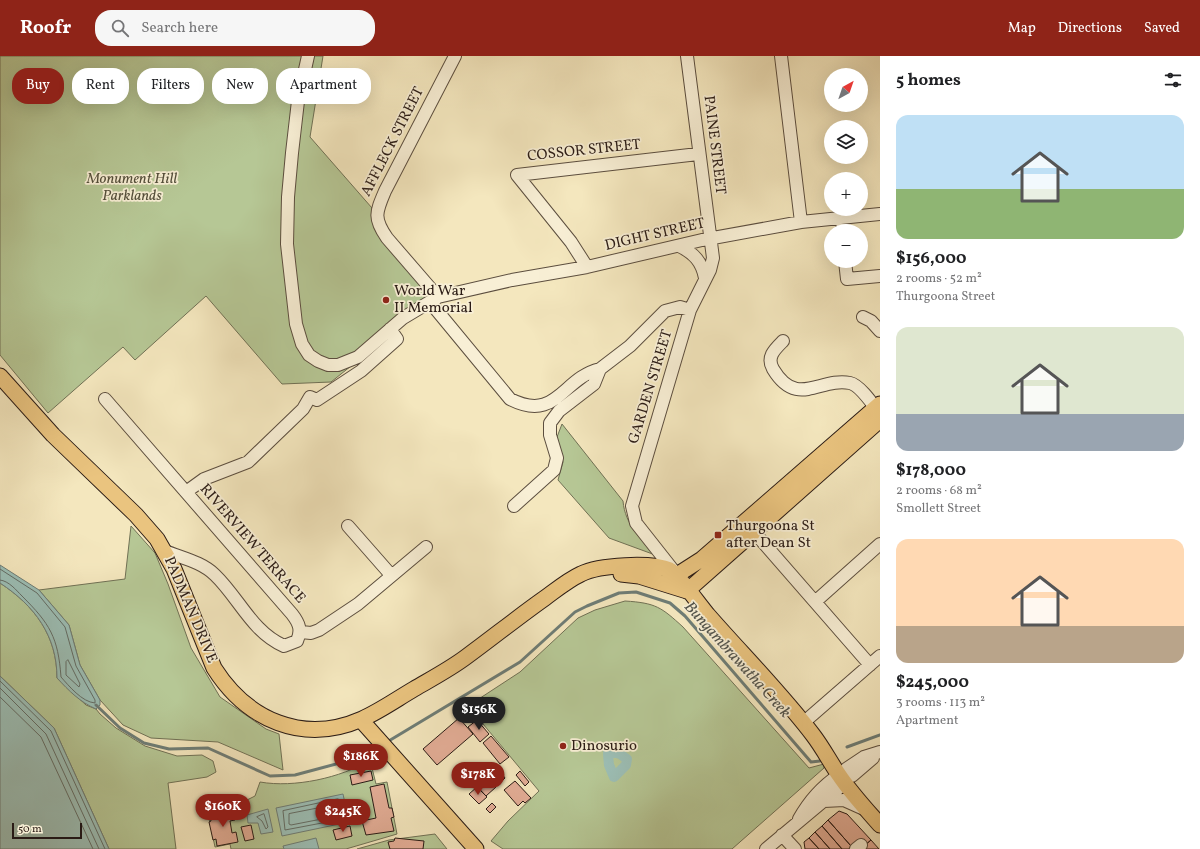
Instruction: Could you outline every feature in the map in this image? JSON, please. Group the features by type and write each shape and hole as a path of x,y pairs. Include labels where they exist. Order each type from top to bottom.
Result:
{"main road":[{"name":"PADMAN DRIVE","path":"0,376 53,435 140,519 165,551 183,588 198,632 214,668 236,697 264,717 296,727 328,728 361,720 464,659 521,614 557,589"},
{"path":"687,591 750,527 879,412"},
{"path":"677,575 750,527"},
{"path":"557,589 582,574 612,567 652,567 670,570 677,575 687,591 813,735 874,812 880,825"},
{"path":"557,589 590,577 621,574 639,576 687,591"},
{"path":"361,720 476,849"}],"street":[{"name":"DIGHT STREET","path":"308,56 298,101 288,197 287,244 296,324 300,339 305,350 318,361 328,365 338,365 358,357 411,312 435,299 512,280 587,267 707,239 801,222 880,214"},
{"name":"AFFLECK STREET","path":"455,56 377,209 376,218 379,228 435,299 434,307 510,399 529,406 543,405 555,399 589,371 600,369"},
{"name":"PAINE STREET","path":"687,56 707,239"},
{"path":"781,56 801,222"},
{"name":"COSSOR STREET","path":"587,267 571,242 517,175 698,154"},
{"path":"842,218 842,224"},
{"name":"GARDEN STREET","path":"677,575 636,523 632,506 690,310 710,270 713,258 707,239"},
{"path":"679,246 697,258 703,269 705,278"},
{"path":"846,268 847,279 880,276"},
{"path":"514,506 554,470 557,458 550,435 550,423 559,411 594,384 600,369 630,346 656,322 665,311 680,307 690,310"},
{"path":"863,317 871,321 880,331"},
{"path":"186,492 204,479 248,462 303,409 310,397 317,400 361,372 397,339 390,329"},
{"path":"783,341 773,350 770,362 775,372 792,388 804,390 833,384 850,383 857,387 879,412"},
{"name":"RIVERVIEW TERRACE","path":"105,399 292,614 298,622 301,632"},
{"path":"348,526 391,575"},
{"path":"750,527 816,601 870,665"},
{"path":"816,601 880,544"},
{"path":"165,551 199,564 215,575 247,615 277,643 284,646 290,645 297,641 301,632 311,633 319,630 358,604 426,547"},
{"path":"803,723 880,656"},
{"path":"766,849 798,820 824,802 845,776 864,757 880,754"},
{"path":"798,820 806,806 817,793 845,776"},
{"path":"824,802 844,800 874,812"},
{"path":"782,835 795,849"}],"green space":[{"name":"Monument Hill Parklands","path":"0,56 323,56 321,68 276,68 276,104 315,104 310,137 372,208 374,219 436,298 331,382 282,384 206,296 135,360 123,347 48,413 0,355"},
{"path":"562,424 623,501 624,510 630,524 658,556 609,538 558,480 563,462 557,437"},
{"path":"131,526 155,553 191,648 220,697 266,729 279,734 283,770 218,742 151,738 123,725 100,700 80,665 69,625 39,590 125,579"},
{"path":"0,583 24,602 42,623 53,649 57,678 86,705 96,709 116,728 145,746 177,756 202,755 213,761 216,772 207,777 168,783 176,849 109,849 54,728 0,676"},
{"path":"625,601 651,605 669,615 683,627 809,768 824,764 824,768 732,849 503,849 491,841 508,821 539,791 468,706 520,672 578,618 595,610"},
{"path":"370,760 376,784 387,782 397,834 346,849 231,849 230,844 215,847 208,814 225,811 224,806 245,801 255,796 260,782 287,784 317,780 345,772"},
{"path":"435,834 447,849 357,849 389,840"}],"water":[{"path":"0,565 39,590 69,625 80,665 100,700 100,705 96,709 75,696 57,678 53,649 42,623 24,602 0,583"},
{"path":"0,676 54,728 109,849 0,849"},
{"path":"343,794 349,822 282,836 276,808"},
{"path":"268,809 273,832 261,834 258,823 248,823 247,815"},
{"path":"316,838 319,849 284,849 283,846"}],"building":[{"path":"459,718 473,734 437,765 423,749"},
{"path":"477,720 489,734 480,742 468,727"},
{"path":"491,736 509,757 500,764 483,743"},
{"path":"499,770 505,778 498,785 491,778"},
{"path":"371,771 373,780 352,785 350,775"},
{"path":"520,771 529,782 525,786 516,775"},
{"path":"484,773 496,787 486,796 473,782"},
{"path":"515,781 531,798 525,803 523,801 518,806 504,790"},
{"path":"384,784 389,808 392,808 394,817 391,818 394,831 366,835 362,821 376,818 370,787"},
{"path":"477,787 487,797 479,804 469,794"},
{"path":"492,803 496,807 490,813 486,809"},
{"path":"232,809 235,820 230,821 232,833 236,832 238,842 217,846 216,839 213,840 209,822 211,821 210,814"},
{"path":"839,811 847,814 871,840 864,846 851,846 828,820"},
{"path":"828,820 851,846 849,849 842,849 822,826"},
{"path":"251,825 254,839 245,841 241,827"},
{"path":"350,826 352,836 336,840 333,830"},
{"path":"822,826 842,849 830,849 815,832"},
{"path":"815,832 830,849 819,849 809,838"},
{"path":"395,838 424,841 423,849 390,849 388,842 394,841"},
{"path":"809,838 819,849 805,849 804,842"},
{"path":"871,840 879,849 860,849 864,846"}],"waterway":[{"name":"Bungambrawatha Creek","path":"387,742 520,662 575,612 619,593 636,592 670,603 685,616 811,762 820,761"},
{"name":"Bungambrawatha Creek","path":"96,705 120,728 144,743 169,749 208,748 270,776 295,775 351,760 379,747"},
{"path":"847,747 880,735"},
{"path":"608,751 620,754 627,759 626,765 614,777 609,765 608,754"}],"place":[{"name":"World War II Memorial","path":"386,300"},
{"name":"Thurgoona St after Dean St","path":"718,535"},
{"name":"Dinosurio","path":"563,746"}]}
